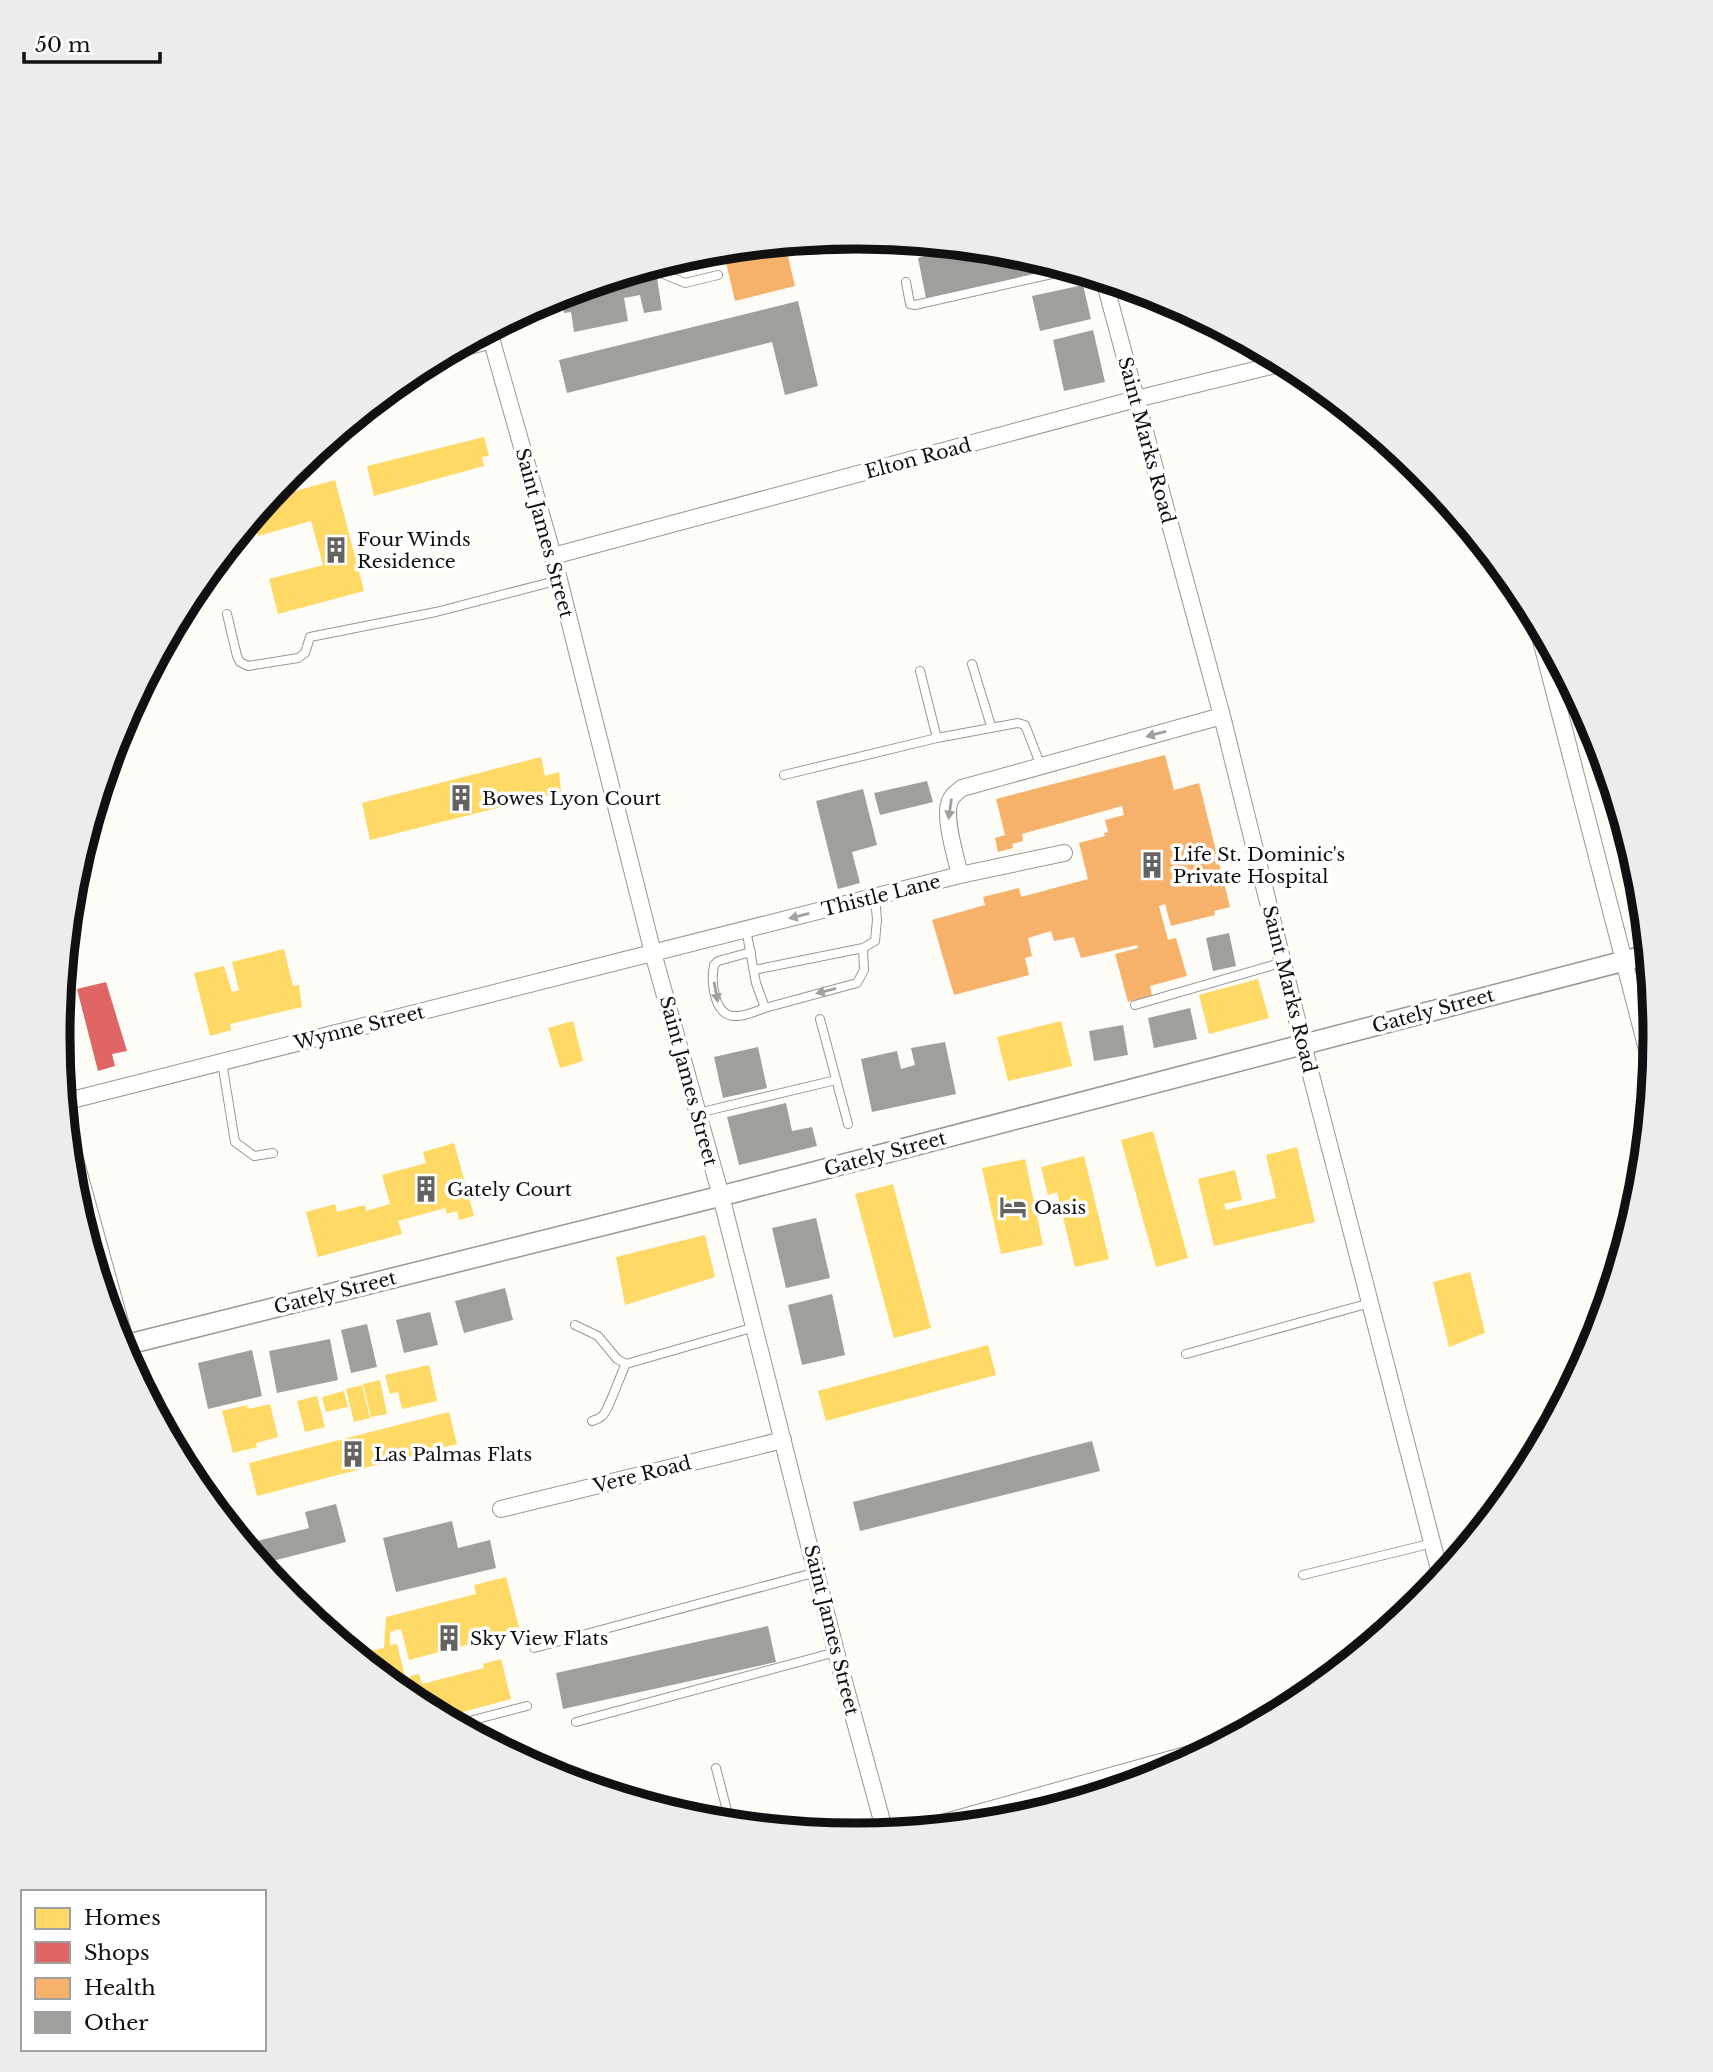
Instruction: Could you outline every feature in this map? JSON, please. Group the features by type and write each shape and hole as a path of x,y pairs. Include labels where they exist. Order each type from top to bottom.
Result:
{"street":[{"name":"Saint Marks Road","path":"1107,290 1222,716 1303,1044 1438,1565"},
{"name":"Saint James Street","path":"491,340 553,556 653,953 721,1196 836,1652 882,1822"},
{"name":"Elton Road","path":"553,556 1136,399 1268,367"},
{"path":"1545,656 1643,1035"},
{"name":"Thistle Lane","path":"653,953 960,875 948,818 949,803 954,794 976,783 1222,716"},
{"path":"960,875 1065,853"},
{"name":"Wynne Street","path":"73,1100 653,953"},
{"name":"Gately Street","path":"133,1343 721,1196 1638,957"},
{"name":"Vere Road","path":"501,1509 783,1440"},
{"path":"980,1812 1157,1763"}],"lane":[{"path":"664,274 685,282 718,275"},
{"path":"906,282 910,304 915,306 1052,274"},
{"path":"227,614 240,662 248,666 298,658 305,653 310,637 436,612 559,580"},
{"path":"972,664 991,726"},
{"path":"920,671 937,738"},
{"path":"784,775 991,726 1018,723 1025,725 1041,766"},
{"path":"754,970 863,948 875,941 875,897"},
{"path":"746,929 765,1008"},
{"path":"751,952 718,961 714,965 715,992 720,1009 726,1015 738,1016 857,983 864,970 863,948"},
{"path":"1135,1005 1284,962"},
{"path":"820,1019 848,1124"},
{"path":"222,1062 235,1142 254,1156 273,1153"},
{"path":"698,1113 836,1080"},
{"path":"1186,1354 1370,1303"},
{"path":"575,1325 598,1336 617,1359 626,1364 754,1327"},
{"path":"592,1421 603,1416 609,1408 626,1364"},
{"path":"1303,1574 1433,1544"},
{"path":"534,1648 817,1572"},
{"path":"576,1722 836,1652"},
{"path":"470,1721 527,1706"},
{"path":"716,1768 727,1811"}],"building: Homes":[{"name":"Four Winds Residence","path":"484,437 489,456 482,457 484,466 374,496 367,466"},
{"name":"Four Winds Residence","path":"335,480 364,591 278,614 269,579 323,565 311,521 258,536 256,528 288,493"},
{"name":"Bowes Lyon Court","path":"541,757 545,776 559,772 561,792 370,840 362,803"},
{"path":"284,949 293,986 299,985 302,1007 230,1024 231,1030 210,1036 194,973 224,966 232,992 239,990 232,962"},
{"path":"1258,979 1269,1018 1209,1034 1199,995"},
{"path":"573,1021 583,1061 560,1068 548,1028"},
{"path":"1061,1021 1072,1066 1008,1081 997,1037"},
{"path":"1153,1131 1188,1258 1156,1267 1121,1140"},
{"name":"Gately Court","path":"454,1143 474,1216 459,1220 457,1211 447,1214 445,1208 398,1221 402,1234 318,1257 306,1212 335,1204 337,1212 365,1205 366,1211 390,1204 382,1175 426,1163 423,1152"},
{"path":"1297,1147 1315,1222 1214,1246 1198,1179 1235,1170 1242,1200 1224,1204 1226,1210 1276,1198 1266,1155"},
{"path":"1084,1156 1109,1259 1075,1267 1057,1192 1048,1195 1041,1167"},
{"name":"Oasis","path":"1025,1159 1043,1245 1001,1254 982,1168"},
{"path":"893,1184 931,1328 894,1338 855,1194"},
{"path":"705,1235 715,1277 625,1305 616,1257"},
{"path":"1470,1272 1485,1333 1449,1347 1433,1282"},
{"path":"988,1345 996,1375 826,1421 818,1391"},
{"path":"429,1365 437,1401 402,1409 398,1392 390,1394 385,1375"},
{"path":"380,1380 387,1414 371,1417 363,1384"},
{"path":"362,1385 370,1418 354,1422 346,1389"},
{"path":"344,1391 348,1407 326,1412 322,1397"},
{"path":"317,1396 325,1427 305,1432 297,1401"},
{"path":"270,1404 278,1437 256,1443 257,1447 233,1453 222,1411 247,1405 248,1409"},
{"name":"Las Palmas Flats","path":"449,1412 457,1444 257,1496 249,1463"},
{"name":"Sky View Flats","path":"506,1577 520,1631 409,1660 401,1629 390,1632 390,1645 397,1644 406,1680 368,1652 384,1648 386,1617 476,1594 474,1585"},
{"name":"Sky View Flats","path":"501,1659 511,1699 457,1713 412,1684 410,1676 419,1674 422,1684 484,1668 483,1664"}],"building: Shops":[{"path":"106,982 127,1051 112,1054 115,1066 98,1071 77,989"}],"building: Health":[{"path":"787,253 795,286 735,301 726,261"},
{"name":"Life St. Dominic's Private Hospital","path":"1165,755 1174,790 1199,783 1230,907 1214,911 1215,915 1171,926 1165,904 1159,906 1168,940 1176,938 1187,976 1150,986 1152,996 1128,1002 1115,954 1138,948 1137,945 1081,958 1074,937 1054,941 1051,931 1028,938 1032,956 1025,958 1029,975 954,995 932,920 985,905 983,897 1019,888 1021,897 1088,879 1079,843 1105,836 1104,833 1108,832 1105,820 1124,815 1122,806 1022,834 1023,841 1012,844 1013,848 998,852 995,838 1005,835 996,799"}],"building: Other":[{"path":"934,254 959,256 1040,272 926,298 918,258"},
{"path":"657,278 662,310 644,313 640,295 624,298 628,321 574,332 571,312 564,313 563,306 627,284"},
{"path":"1083,285 1091,319 1040,331 1032,296"},
{"path":"798,301 818,386 785,395 772,342 567,393 559,360"},
{"path":"1093,330 1105,382 1064,391 1053,340"},
{"path":"927,781 933,802 880,815 874,793"},
{"path":"863,789 877,845 852,852 860,883 838,889 816,801"},
{"path":"1229,933 1236,966 1213,971 1206,938"},
{"path":"1190,1008 1197,1039 1154,1048 1148,1018"},
{"path":"1123,1025 1128,1055 1094,1061 1089,1031"},
{"path":"945,1042 956,1094 872,1112 861,1059 897,1051 901,1069 915,1065 911,1048"},
{"path":"758,1047 767,1088 723,1098 714,1057"},
{"path":"786,1103 792,1131 812,1127 817,1146 739,1165 727,1117"},
{"path":"816,1218 830,1278 786,1288 772,1228"},
{"path":"505,1288 513,1320 464,1333 455,1301"},
{"path":"832,1294 845,1355 802,1365 788,1305"},
{"path":"430,1312 438,1345 404,1353 396,1320"},
{"path":"367,1324 377,1367 351,1373 341,1330"},
{"path":"330,1339 338,1380 277,1393 269,1351"},
{"path":"252,1350 262,1396 208,1409 198,1363"},
{"path":"1092,1441 1100,1471 860,1531 853,1502"},
{"path":"336,1504 346,1542 271,1561 254,1542 309,1528 305,1512"},
{"path":"452,1521 458,1548 490,1540 496,1568 396,1592 383,1538"},
{"path":"768,1626 776,1662 563,1709 556,1673"}],"place":[{"name":"Four Winds Residence","path":"336,550"},
{"name":"Bowes Lyon Court","path":"461,798"},
{"name":"Life St. Dominic's Private Hospital","path":"1152,865"},
{"name":"Gately Court","path":"426,1189"},
{"name":"Oasis","path":"1013,1207"},
{"name":"Las Palmas Flats","path":"353,1454"},
{"name":"Sky View Flats","path":"449,1638"}]}
